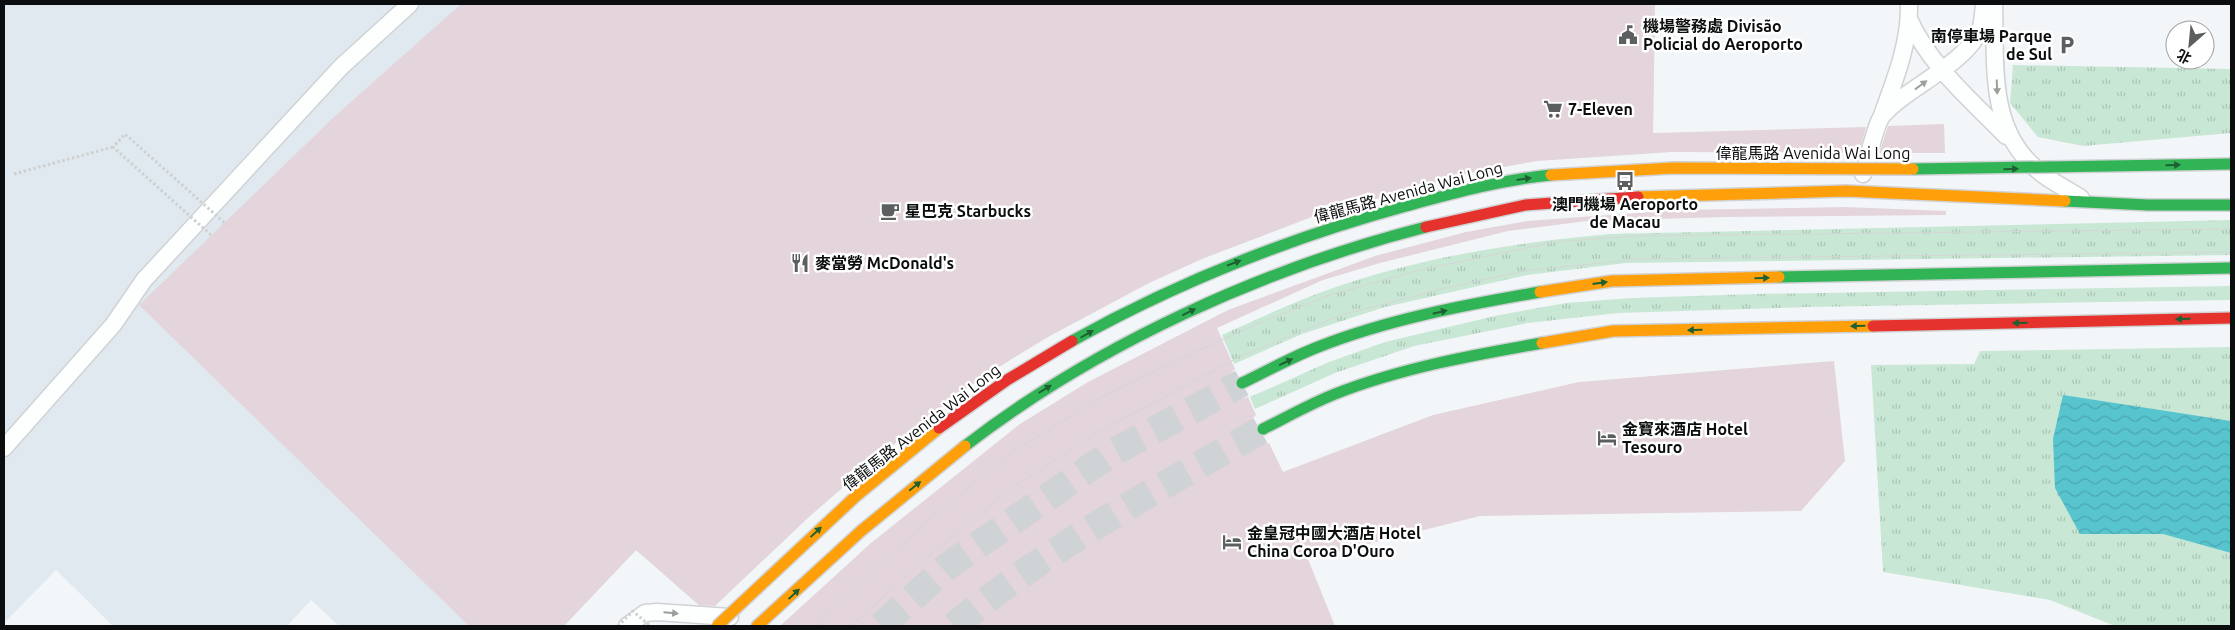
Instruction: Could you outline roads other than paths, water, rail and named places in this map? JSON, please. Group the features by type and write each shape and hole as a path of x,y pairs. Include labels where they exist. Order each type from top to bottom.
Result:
{"street":[{"name":"偉龍馬路 Avenida Wai Long","path":"717,626 842,509 922,442 1006,380 1101,326 1194,278 1342,222 1494,183 1619,170 1962,170 2231,164"},
{"path":"757,626 861,531 1011,411 1080,368 1222,296 1370,241 1463,217 1525,204 1677,194 1846,191 2086,200 2148,205 2231,205"},
{"path":"1242,383 1328,343 1416,317 1511,296 1612,281 2231,268"},
{"path":"1263,429 1344,391 1429,366 1519,346 1613,331 2231,318"}],"lane":[{"path":"4,448 113,324 144,280 341,67 410,4"},
{"path":"1880,118 1891,107 1942,70 1972,43 1980,30 1984,4"},
{"path":"1994,4 1998,102 2011,141"},
{"path":"1909,12 1918,40 1942,70 2011,141 2030,164 2054,182 2086,200"},
{"path":"1846,191 1856,185 1862,177 1880,118 1893,85 1909,12"},
{"path":"627,626 645,613 657,612 739,618 774,611"}],"water":[{"path":"2063,395 2231,421 2231,553 2163,534 2080,534 2055,488 2053,439"}],"tunnel":[{"path":"881,626 949,565 1110,454 1242,383"},
{"path":"954,626 1065,545 1143,497 1263,429"}],"tram line":[{"path":"815,626 926,522 1011,453 1102,397 1257,324 1330,295 1416,271 1555,242 1633,236 2231,229"},
{"path":"851,626 945,542 1009,490 1093,435 1239,357 1341,315 1450,287 1524,271 1639,259 2231,252"}],"place":[{"name":"機場警務處 Divisão Policial do Aeroporto","path":"1628,35"},
{"name":"南停車場 Parque de Sul","path":"2067,45"},
{"name":"7-Eleven","path":"1553,109"},
{"name":"澳門機場 Aeroporto de Macau","path":"1625,181"},
{"name":"星巴克 Starbucks","path":"890,211"},
{"name":"麥當勞 McDonald's","path":"800,263"},
{"name":"金寶來酒店 Hotel Tesouro","path":"1607,438"},
{"name":"金皇冠中國大酒店 Hotel China Coroa D'Ouro","path":"1232,542"}]}
